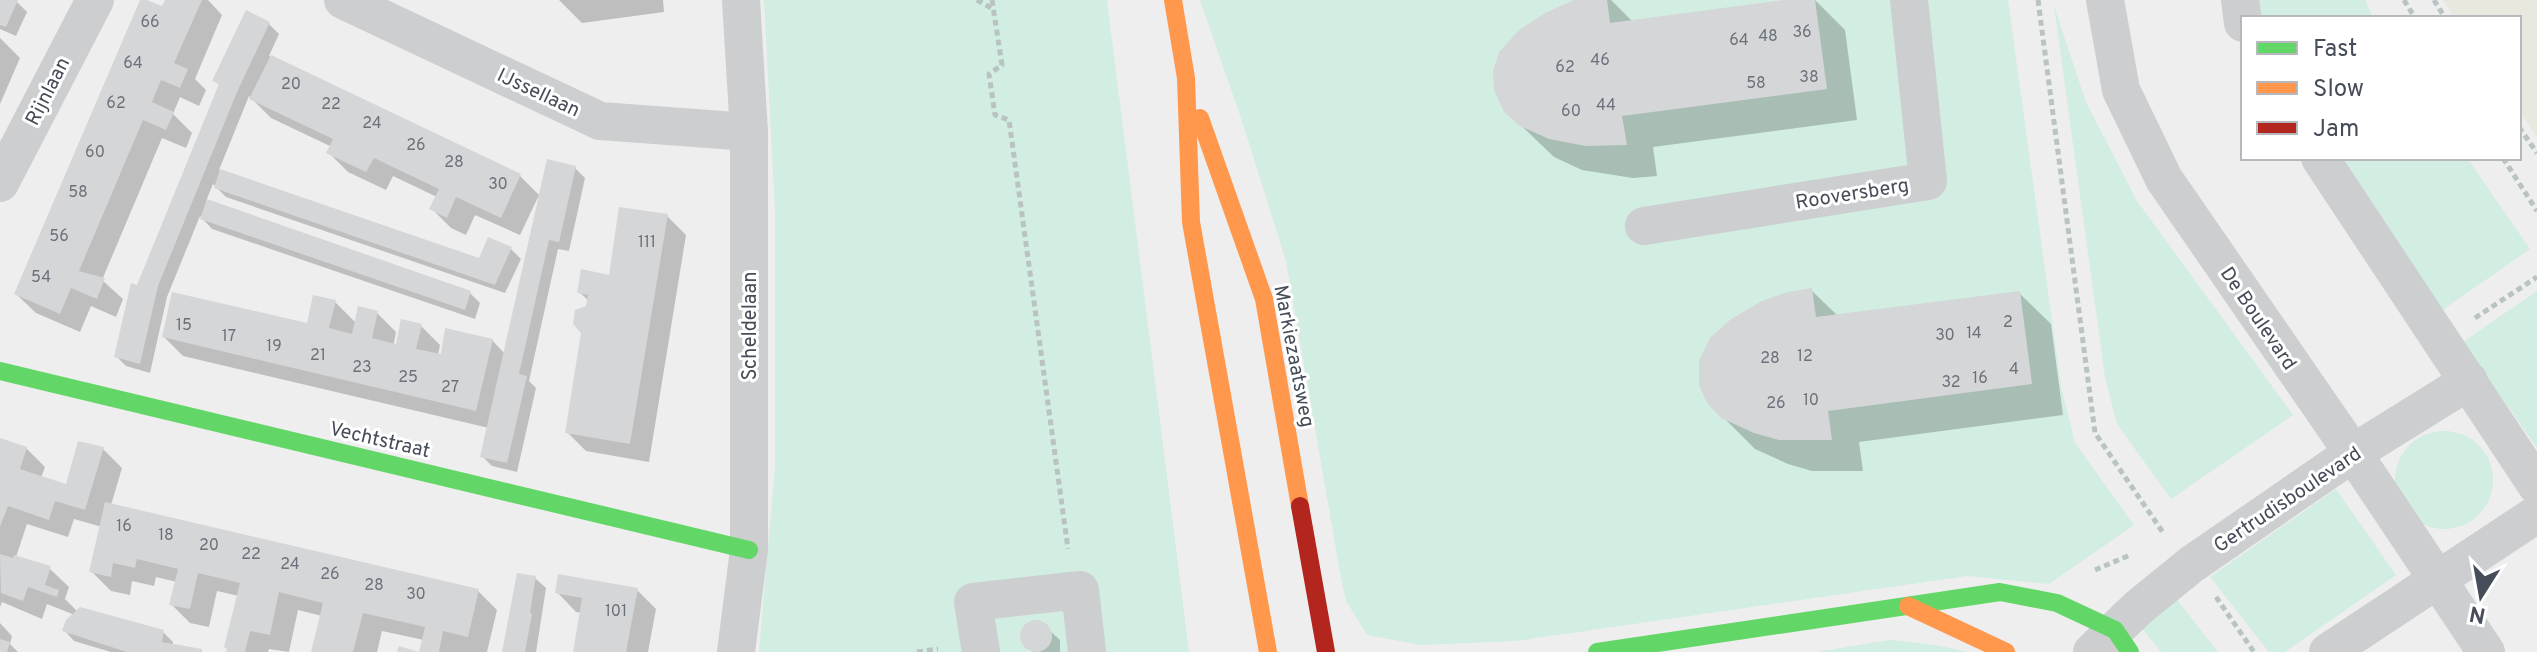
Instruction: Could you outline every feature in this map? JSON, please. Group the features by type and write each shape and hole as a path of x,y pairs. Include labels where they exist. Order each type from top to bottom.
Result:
{"street":[{"name":"Rijnlaan","path":"0,183 95,0"},
{"name":"IJssellaan","path":"343,0 600,121 749,132"},
{"name":"Scheldelaan","path":"736,652 749,550 749,132 741,0"},
{"name":"Markiezaatsweg","path":"1173,0 1186,78 1191,222 1268,652"},
{"name":"Rooversberg","path":"1644,226 1928,181 1909,0"},
{"name":"De Boulevard","path":"2105,0 2121,90 2164,179 2486,652"},
{"name":"Markiezaatsweg","path":"1186,78 1264,299 1326,652"},
{"path":"2321,160 2537,486"},
{"name":"Vechtstraat","path":"0,371 749,550"},
{"name":"Gertrudisboulevard","path":"1597,652 2000,592 2057,603 2112,645 2139,607 2192,564 2353,453 2469,381"},
{"path":"2328,652 2537,514"},
{"path":"981,648 973,602 1080,590 1087,652"},
{"path":"1908,606 2006,652"}],"path":[{"path":"977,0 994,9"},
{"path":"992,0 1002,65 989,74 995,115 1009,120 1074,591"},
{"path":"2038,0 2095,433 2162,533 2192,564 2254,652"},
{"path":"2521,130 2537,153"},
{"path":"2504,160 2537,211"},
{"path":"917,652 981,648"}],"green space":[{"path":"764,0 1107,0 1189,652 759,652 775,466 775,212"},
{"path":"1200,0 2008,0 2061,386 2075,443 2134,525 2049,584 1967,576 1515,641 1421,645 1367,635 1346,601 1341,578 1286,261"},
{"path":"2250,0 2365,0 2372,16 2255,16"},
{"path":"2054,6 2086,102 2137,201 2293,415 2171,499 2117,424 2105,377"},
{"path":"2336,160 2468,160 2530,249 2441,311"},
{"path":"2537,291 2537,448 2463,342"},
{"path":"2444,431 2463,435 2478,446 2489,461 2493,480 2489,499 2478,514 2463,525 2444,529 2425,525 2410,514 2399,499 2395,480 2399,461 2410,446 2425,435"},
{"path":"2336,489 2396,575 2285,652 2269,652 2210,577"},
{"path":"2177,600 2218,652 2161,652 2140,626"},
{"path":"1890,640 1935,645 1969,652 1816,652"}],"sand":[{"path":"2443,0 2537,0 2537,137 2521,114 2521,16 2454,16"}],"building":[{"path":"0,0 18,0 6,27 0,25"},
{"path":"140,0 162,6 165,0 202,0 174,63 188,69 180,88 161,80 152,102 174,112 166,130 143,120 79,271 105,278 97,299 71,288 60,314 14,294"},
{"path":"1574,0 1607,0 1610,23 1784,0 1815,0 1827,89 1622,116 1627,145 1586,146 1549,139 1520,126 1504,112 1494,90 1493,71 1499,52 1519,30 1545,13"},
{"path":"246,10 270,22 237,92 158,286 140,364 114,357 131,283 137,285 219,84 212,81"},
{"path":"271,55 521,174 501,218 456,197 447,218 429,209 439,189 374,158 366,172 326,153 333,139 249,99"},
{"path":"547,159 576,166 559,242 549,240 519,374 527,376 507,463 480,457"},
{"path":"220,169 479,258 488,237 512,247 495,285 214,188"},
{"path":"207,199 471,291 465,310 200,219"},
{"path":"619,207 668,214 630,444 565,433 581,333 573,324 575,310 586,306 588,295 577,293 581,269 609,275"},
{"path":"1812,288 1816,317 2020,291 2032,384 1828,411 1832,440 1779,440 1721,418 1707,403 1699,385 1699,361 1710,338 1731,319 1762,301"},
{"path":"172,292 307,323 313,295 336,300 329,328 352,334 358,306 378,311 372,338 396,344 401,319 422,324 416,349 441,354 445,328 493,339 476,411 162,337"},
{"path":"0,438 27,447 20,469 66,484 78,441 104,447 85,510 55,501 49,520 8,506 0,527"},
{"path":"105,502 479,589 468,637 443,631 439,652 419,652 425,627 363,613 353,652 311,652 323,603 279,592 270,635 250,631 245,652 226,652 224,647 240,583 198,573 190,609 169,605 178,569 137,559 135,568 113,563 111,577 89,572"},
{"path":"0,554 51,566 45,585 59,590 57,597 28,587 23,601 1,593"},
{"path":"517,573 536,576 525,652 502,652"},
{"path":"558,574 638,588 626,652 573,652 582,598 555,593"},
{"path":"80,607 164,630 162,642 202,649 202,652 127,652 62,631 66,620"},
{"path":"1036,620 1047,625 1052,636 1047,647 1036,652 1025,647 1020,636 1025,625"},
{"path":"0,639 10,642 7,652 0,652"},
{"path":"399,646 419,652 397,652"}],"traffic: fast":[{"path":"0,371 749,550"},
{"path":"1597,652 2000,592 2057,603 2115,630 2130,652"}],"traffic: slow":[{"path":"1173,0 1186,78 1191,222 1268,652"},
{"path":"1200,118 1264,299 1300,506"},
{"path":"1908,606 2006,652"}],"traffic: jam":[{"path":"1300,506 1326,652"}]}
